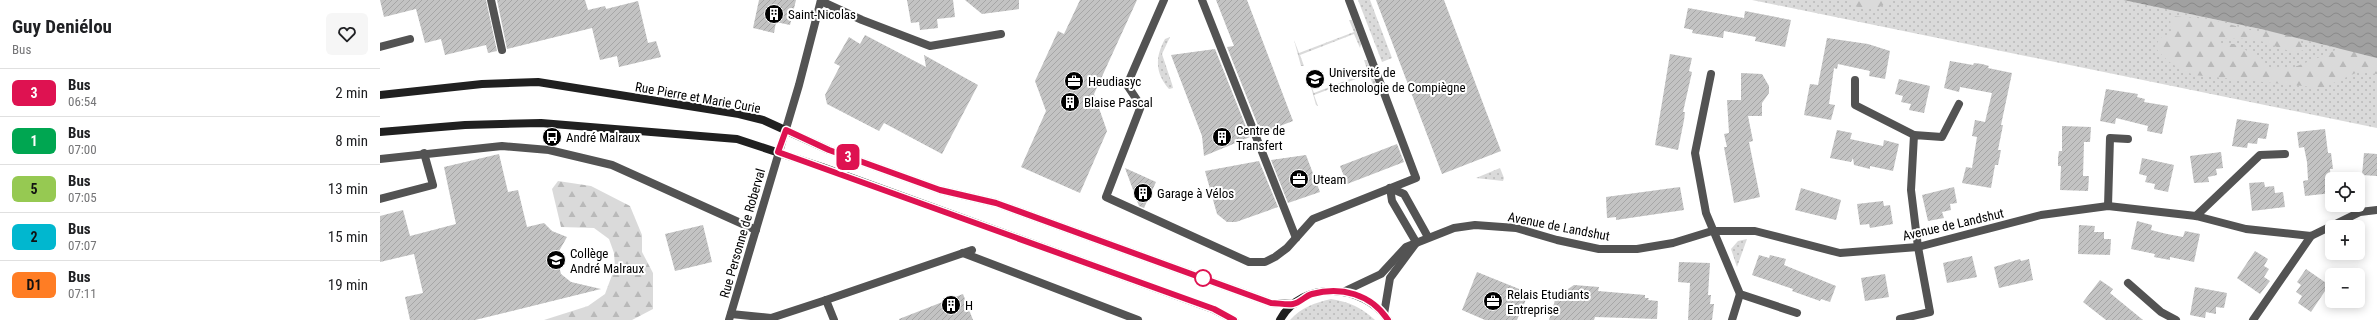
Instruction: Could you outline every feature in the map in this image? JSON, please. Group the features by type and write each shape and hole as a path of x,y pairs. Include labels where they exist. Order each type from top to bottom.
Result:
{"main road":[{"name":"Rue Pierre et Marie Curie","path":"380,95 482,84 538,82 739,114 762,120 829,150 940,190 996,203 1271,303 1294,304"},
{"path":"380,132 465,125 541,123 737,139 778,152 1214,309 1234,320"},
{"path":"1280,320 1294,304 1310,295 1327,291 1345,291 1367,299 1386,317"}],"street":[{"path":"491,0 502,50"},
{"path":"821,0 862,20 930,46 1001,34"},
{"name":"Rue Personne de Roberval","path":"730,317 778,152 786,130 821,0"},
{"path":"1164,0 1127,85 1141,106 1106,198 1250,262 1265,262 1287,248 1313,219 1416,178 1349,0"},
{"path":"1202,0 1296,238"},
{"path":"380,47 410,39"},
{"path":"1711,74 1695,153 1706,213 1712,231 1740,294 1732,320"},
{"path":"1855,80 1855,105 1914,135 1942,137 1959,104"},
{"path":"1900,319 1930,312 1918,247 1911,190 1914,135"},
{"path":"2108,206 2110,138 2128,139"},
{"path":"380,159 424,153 502,146 549,150 612,165 756,230"},
{"path":"380,199 433,185 424,153"},
{"path":"2196,216 2260,155 2285,154"},
{"path":"1390,188 1404,194 1428,237"},
{"path":"1386,317 1390,278 1416,242 1392,201 1390,188"},
{"name":"Avenue de Landshut","path":"1345,291 1380,274 1406,248 1416,242 1454,228 1475,225 1516,228 1557,240 1599,249 1637,249 1673,243 1712,231 1755,231 1840,253 1918,247 2041,215 2108,206 2196,216 2246,229 2311,236"},
{"path":"2253,320 2311,236 2360,212 2377,210"},
{"path":"730,317 771,318 972,250"},
{"path":"963,254 1138,320"},
{"path":"2128,282 2161,312 2176,320"},
{"path":"1740,294 1797,312"},
{"path":"826,300 834,320"}],"green space":[{"path":"1358,0 1370,0 1392,58 1382,62"},
{"path":"1752,0 2123,0 2265,30 2377,58 2377,128"},
{"path":"1850,0 1894,0 1875,9 1852,6"},
{"path":"2170,16 2210,19 2254,31 2293,30 2305,49 2295,52 2289,51 2260,41 2246,39 2222,39 2217,44 2234,44 2261,58 2269,67 2292,68 2328,54 2350,42 2377,51 2377,74 2358,72 2322,88 2194,75 2172,64 2155,47 2160,38 2171,33"},
{"path":"1349,20 1352,20 1361,44 1360,48 1354,34 1300,55 1304,66 1301,66 1294,40 1299,53 1354,32"},
{"path":"1170,37 1162,54 1173,88 1169,89 1161,77 1158,59 1159,52 1165,39"},
{"path":"1364,60 1367,60 1376,84 1374,88 1369,74 1314,95 1318,106 1316,105 1309,80 1314,93 1368,72"},
{"path":"1500,168 1504,178 1503,181 1476,178"},
{"path":"558,181 591,186 630,206 642,235 642,252 653,273 653,309 632,320 544,320 588,306 605,294 615,267 614,253 609,239 594,228 561,227 552,189"},
{"path":"1747,239 1737,267 1731,249 1738,241"},
{"path":"1331,299 1354,306 1375,320 1290,320 1309,306"}],"water":[{"path":"2123,0 2377,0 2377,58 2265,30"}],"building":[{"path":"380,0 486,0 497,51 488,53 486,45 445,55 441,39 425,43 416,9 384,17"},
{"path":"497,0 585,0 588,10 605,6 606,9 638,1 648,43 656,41 661,57 619,67 617,56 600,60 592,28 507,49"},
{"name":"Saint-Nicolas","path":"759,0 796,0 790,25 776,22 774,33 753,28"},
{"path":"907,0 953,0 955,17 937,19 938,28 920,30 919,22 911,23"},
{"path":"965,0 1019,0 1019,9 982,14"},
{"name":"Blaise Pascal","path":"1080,0 1137,0 1094,94 1107,131 1080,193 1021,167 1046,111 1035,81 1058,31 1064,34"},
{"path":"1216,0 1247,0 1293,121 1261,133 1227,47 1234,46"},
{"path":"1376,0 1444,0 1501,151 1442,174"},
{"path":"1688,8 1744,18 1745,11 1791,20 1785,47 1755,41 1756,37 1724,31 1723,38 1692,33 1693,30 1684,28"},
{"path":"865,35 926,67 924,55 978,85 942,154 884,123 879,131 827,104 825,95 840,66 834,63 849,37 860,44"},
{"path":"1827,38 1868,44 1890,51 1885,79 1869,76 1870,71 1838,64 1837,69 1834,68 1829,104 1835,105 1831,120 1804,115 1810,84 1818,85"},
{"path":"1215,49 1250,137 1204,156 1202,136 1171,55"},
{"path":"1670,54 1692,58 1689,71 1692,72 1683,112 1685,112 1684,120 1678,150 1655,145"},
{"path":"1950,61 1973,65 1974,63 1982,64 1989,66 1988,68 2012,73 2001,125 2003,125 1998,150 2001,150 1998,165 1995,165 1991,188 1962,183 1966,167 1972,168 1977,137 1972,136 1975,120 1985,122 1992,93 1960,87 1959,92 1944,88"},
{"path":"1741,73 1762,74 1769,86 1769,93 1762,103 1762,116 1748,116 1753,141 1749,142 1760,197 1734,203 1724,147 1727,147 1724,134 1729,133 1727,100 1741,100"},
{"path":"1899,79 1930,86 1924,113 1909,110 1911,104 1901,102 1903,96 1895,94"},
{"path":"2106,89 2138,94 2137,97 2145,99 2144,102 2168,106 2162,134 2147,131 2148,126 2116,118 2115,124 2100,121"},
{"path":"2237,119 2269,124 2266,139 2258,138 2257,144 2248,143 2247,148 2232,146"},
{"path":"2062,126 2091,127 2090,142 2084,142 2083,176 2089,176 2088,191 2060,190 2061,166 2058,166 2058,158 2059,151 2062,151"},
{"path":"2325,129 2328,153 2331,153 2333,169 2330,169 2330,172 2325,172 2325,194 2305,196 2303,181 2308,180 2307,162 2304,147 2299,148 2297,132"},
{"path":"1837,130 1852,133 1850,139 1883,146 1884,140 1899,144 1893,171 1870,166 1870,169 1854,165 1853,158 1851,162 1830,158"},
{"path":"1397,144 1404,162 1347,184 1340,166"},
{"path":"2221,152 2223,168 2216,169 2217,175 2208,177 2209,182 2194,183 2190,156"},
{"path":"2364,153 2377,154 2377,176 2365,175 2365,172 2362,172"},
{"path":"499,154 508,192 518,190 527,227 544,223 552,231 567,237 559,251 557,258 561,274 571,282 601,289 475,320 410,320 405,297 423,293 414,254 380,262 380,216 403,210 410,236 456,224 444,167"},
{"path":"1306,155 1320,192 1288,203 1271,160"},
{"path":"2142,158 2174,165 2168,192 2154,189 2155,184 2145,182 2147,176 2139,174"},
{"path":"1259,161 1278,207 1236,222 1227,222 1217,214 1205,171"},
{"name":"Garage à Vélos","path":"1125,168 1156,182 1144,208 1139,206"},
{"path":"2264,182 2265,187 2274,186 2275,193 2283,192 2285,207 2252,211 2249,183"},
{"path":"1680,187 1684,210 1616,220 1616,217 1607,218 1606,197"},
{"path":"1954,187 1957,203 1950,204 1951,210 1942,212 1944,218 1928,221 1922,195"},
{"path":"1801,188 1841,200 1836,220 1795,210"},
{"path":"1883,201 1884,206 1890,205 1893,224 1870,228 1869,224 1860,225 1857,204"},
{"path":"2137,221 2152,225 2151,230 2167,234 2183,237 2185,231 2200,234 2194,262 2170,257 2170,260 2154,257 2155,254 2131,249"},
{"path":"703,225 712,262 675,271 665,234"},
{"path":"2079,225 2095,226 2094,232 2104,232 2104,239 2111,239 2110,255 2078,254"},
{"path":"2255,251 2268,259 2264,266 2269,269 2264,277 2270,281 2260,294 2237,278"},
{"path":"1759,255 1769,258 1770,255 1786,259 1784,265 1836,286 1830,302 1821,299 1820,301 1792,291 1793,289 1752,275"},
{"path":"1972,256 1977,277 1947,283 1943,263"},
{"path":"2020,259 2021,261 2029,259 2033,280 1999,288 1994,267"},
{"path":"1679,262 1710,263 1708,295 1711,295 1710,304 1714,304 1712,320 1688,320 1690,283 1678,282"},
{"path":"2306,269 2325,282 2325,291 2311,312 2298,303 2302,296 2296,292 2301,285 2297,282"},
{"path":"1477,272 1529,293 1517,320 1485,320 1462,310"},
{"path":"1885,274 1889,297 1865,301 1861,278"},
{"path":"2100,280 2113,289 2110,293 2143,320 2106,320 2083,302"},
{"path":"1574,285 1599,287 1598,291 1645,295 1645,298 1649,298 1648,300 1658,301 1657,319 1595,317 1594,320 1549,320 1556,297 1567,297 1568,289"},
{"path":"2195,287 2227,293 2224,308 2216,307 2216,314 2206,312 2205,318 2190,315"},
{"name":"H","path":"963,294 973,320 899,320 899,319"}],"bus line":[{"name":"3","path":"1234,320 1214,309 778,152 786,130 829,150 940,190 996,203 1271,303 1294,304 1310,295 1327,291 1345,291 1367,299 1384,314 1388,320"}],"place":[{"name":"Saint-Nicolas","path":"774,14"},
{"name":"Université de technologie de Compiègne","path":"1315,79"},
{"name":"Heudiasyc","path":"1074,81"},
{"name":"Blaise Pascal","path":"1070,102"},
{"name":"André Malraux","path":"552,137"},
{"name":"Centre de Transfert","path":"1222,137"},
{"name":"Uteam","path":"1299,179"},
{"name":"Garage à Vélos","path":"1143,193"},
{"name":"Collège André Malraux","path":"556,260"},
{"name":"Relais Etudiants Entreprise","path":"1493,301"},
{"name":"H","path":"951,305"}]}
